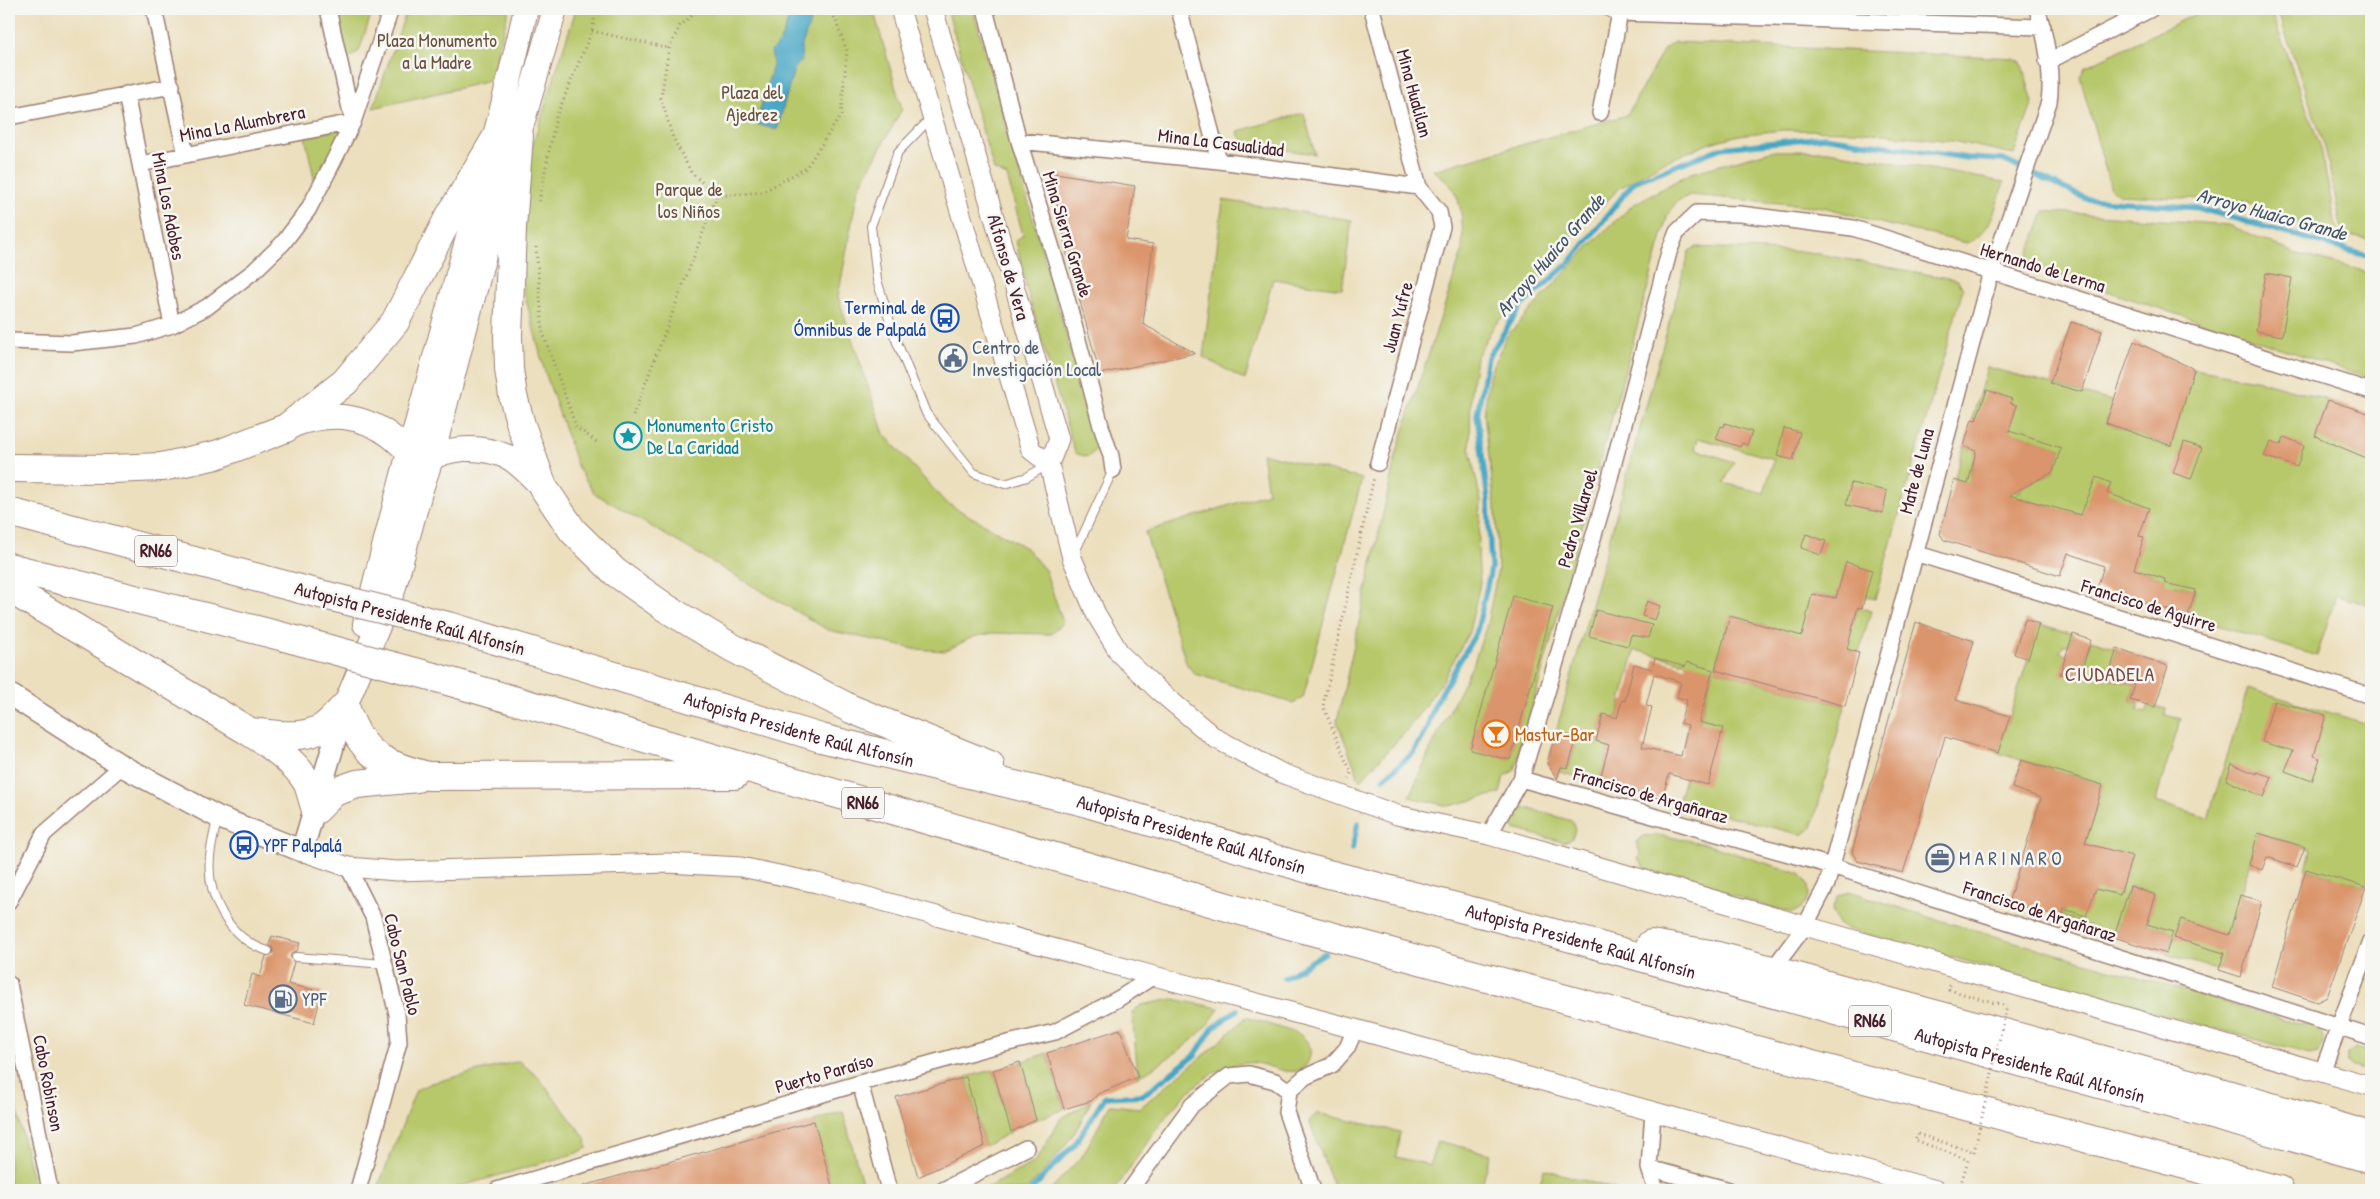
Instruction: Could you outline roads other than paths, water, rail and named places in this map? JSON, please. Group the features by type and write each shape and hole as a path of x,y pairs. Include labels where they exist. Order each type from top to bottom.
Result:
{"highway":[{"path":"9,468 110,469 162,467 216,455 286,428 345,382 395,322 447,221 507,138"},
{"path":"507,138 512,228 508,336 509,369 513,396 543,487 573,531 615,572 666,608 851,709 1084,802"},
{"name":"Autopista Presidente Raúl Alfonsín","path":"9,512 452,627 821,738 1084,802 1309,869 1499,918 2371,1159"},
{"name":"RN66","path":"9,567 434,677 1293,926 2279,1190"},
{"path":"9,591 28,600 274,748 295,768 308,784 316,810 334,792 357,784 428,776 764,774"},
{"path":"250,732 289,735 306,734 324,727 345,706 351,724 368,752 399,769 428,776"},
{"path":"1499,918 1710,954 2203,1088 2371,1136"}],"main road":[{"path":"9,694 122,766 218,817 302,851 316,810 345,706 386,534 410,490 481,266 507,138 526,9"},
{"path":"507,138 555,9"},
{"path":"286,428 323,416 346,416 370,423 419,459 463,449 487,451 509,458 543,487"}],"street":[{"name":"Mina Los Adobes","path":"154,9 186,155"},
{"path":"328,9 353,122"},
{"path":"9,341 72,343 136,336 172,325 207,307 254,271 283,243 308,210 353,122 391,9"},
{"name":"Alfonso de Vera","path":"900,9 1032,450 1049,464 1059,439 933,9"},
{"name":"Mina Sierra Grande","path":"985,9 1019,141 1063,284 1101,426 1111,456 1113,470"},
{"path":"1180,9 1219,161"},
{"name":"Mina Hualilan","path":"1372,9 1419,187"},
{"path":"2038,9 2043,27 2047,62 2151,9"},
{"path":"1600,113 1615,11 2043,27"},
{"name":"Mate de Luna","path":"1772,970 1805,926 1827,884 1991,272 2050,96 2047,62"},
{"path":"9,117 172,86"},
{"name":"Mina Los Adobes","path":"126,94 172,325"},
{"name":"Mina La Alumbrera","path":"140,164 353,122"},
{"name":"Mina La Casualidad","path":"1019,141 1219,161 1419,187"},
{"name":"Juan Yufre","path":"1378,463 1442,227 1439,212 1419,187"},
{"name":"Hernando de Lerma","path":"1697,213 1740,214 1853,228 2371,390"},
{"name":"Pedro Villaroel","path":"1489,835 1521,779 1602,508 1669,252 1677,232 1697,213"},
{"path":"1049,464 1072,558 1096,614 1120,654 1159,691 1215,738 1281,773 1397,815 1489,835 2371,1086"},
{"name":"Francisco de Aguirre","path":"1915,553 2371,696"},
{"path":"9,901 44,834 122,766"},
{"name":"Francisco de Argañaraz","path":"1521,779 1832,866 2371,1037"},
{"path":"302,851 348,867 397,871 667,863 742,867 817,883 1154,976 1355,1028 1936,1190"},
{"name":"Cabo San Pablo","path":"348,867 373,917 397,1014 399,1042 358,1190"},
{"path":"2322,1072 2371,941"},
{"name":"Puerto Paraíso","path":"496,1190 983,1049 1056,1032 1154,976"},
{"name":"Cabo Robinson","path":"9,984 50,1190"},
{"path":"1313,1190 1286,1112 1289,1091 1305,1077 1332,1065 1347,1048 1355,1028"},
{"path":"1130,1190 1192,1105 1228,1076 1250,1074 1275,1081 1289,1091"},
{"path":"860,1084 889,1190"},
{"path":"1653,1112 1649,1168 1656,1190"},
{"path":"943,1190 1026,1148"},
{"path":"1649,1168 1729,1190"}],"lane":[{"path":"933,117 898,152 871,226 877,280 894,335 926,413 974,473 1005,484 1027,477 1049,464"},
{"path":"1072,558 1113,470"},
{"path":"218,817 210,858 212,887 220,911 243,940 268,951"},
{"path":"296,957 384,964"}],"water":[{"path":"792,9 815,9 801,48 802,61 794,69 777,130 756,124 773,65 771,51 780,42"}],"waterway":[{"name":"Arroyo Huaico Grande","path":"1384,778 1413,753 1427,728 1434,706 1477,631 1491,568 1488,501 1477,415 1488,357 1521,306 1571,261 1634,182 1721,148 1824,137 1967,158 2003,160 2087,199 2198,208 2371,257"},
{"path":"1352,849 1358,823"},
{"path":"1284,978 1325,953"},
{"path":"1031,1190 1075,1144 1105,1097 1143,1095 1195,1055 1213,1028 1237,1010"}],"place":[{"name":"Terminal de Ómnibus de Palpalá","path":"945,318"},
{"name":"Centro de Investigación Local","path":"953,358"},
{"name":"Monumento Cristo De La Caridad","path":"628,436"},
{"name":"Mastur-Bar","path":"1496,734"},
{"name":"YPF Palpalá","path":"244,845"},
{"name":"M A R I N A R O","path":"1940,858"},
{"name":"YPF","path":"283,999"}],"district":[{"name":"CIUDADELA","path":"2110,674"}],"park label":[{"name":"Plaza Monumento a la Madre","path":"437,51"},
{"name":"Plaza del Ajedrez","path":"752,103"},
{"name":"Parque de los Niños","path":"689,200"}]}
